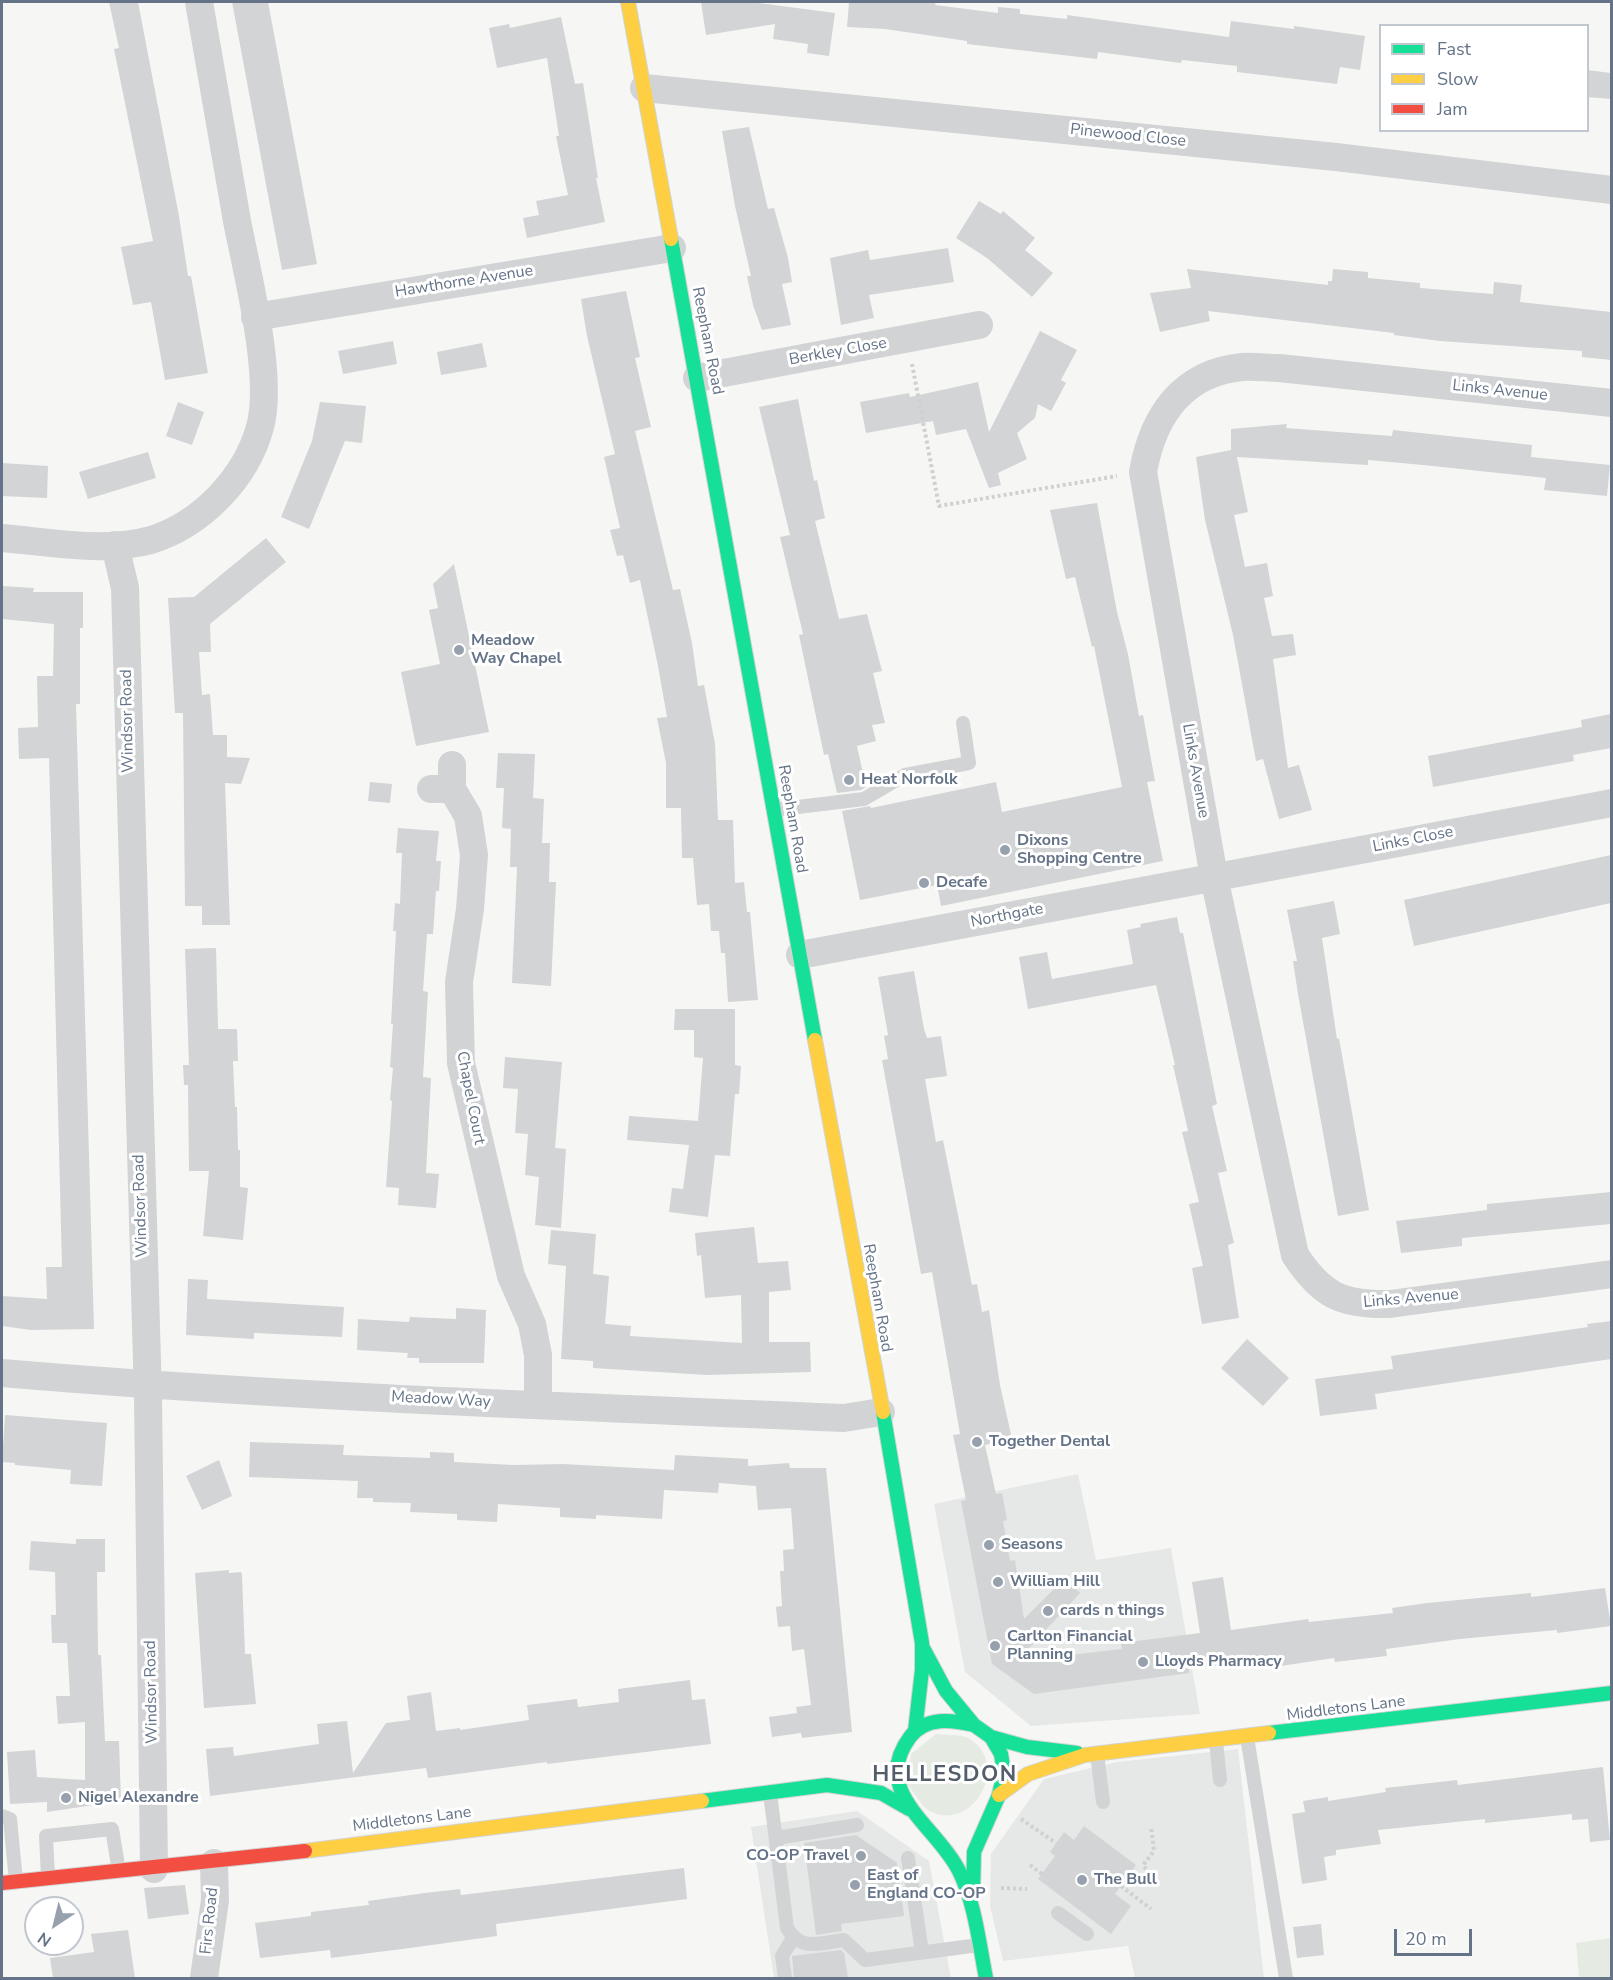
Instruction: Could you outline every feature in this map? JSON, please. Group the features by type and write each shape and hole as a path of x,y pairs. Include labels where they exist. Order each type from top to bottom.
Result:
{"street":[{"path":"2,538 115,545 151,540 179,527 216,501 243,468 260,426 264,382 255,317 199,2"},
{"name":"Reepham Road","path":"628,2 906,1542 921,1643 922,1670 915,1731"},
{"name":"Pinewood Close","path":"644,88 1336,157 1611,190"},
{"name":"Hawthorne Avenue","path":"255,317 672,248"},
{"name":"Berkley Close","path":"697,378 979,325"},
{"name":"Links Avenue","path":"1611,403 1279,368 1242,367 1215,373 1188,387 1168,405 1154,429 1143,471 1214,877 1295,1255 1310,1278 1335,1295 1358,1305 1390,1304 1611,1274"},
{"name":"Windsor Road","path":"115,545 125,588 147,1386 154,1869"},
{"name":"Chapel Court","path":"445,781 468,816 474,855 470,909 459,982 460,1063 511,1276 532,1324 538,1355 538,1405"},
{"name":"Links Close","path":"1214,877 1611,803"},
{"name":"Northgate","path":"800,955 1214,877"},
{"name":"Meadow Way","path":"2,1373 147,1386 538,1405 844,1418 881,1412"},
{"name":"Reepham Road","path":"921,1643 946,1691 974,1725 991,1737"},
{"name":"Middletons Lane","path":"995,1802 1028,1774 1091,1754 1611,1694"},
{"name":"Reepham Road","path":"902,1746 915,1731 933,1721 951,1719 974,1725"},
{"path":"972,1908 974,1852 995,1802 1004,1772 1001,1754 991,1737"},
{"name":"Middletons Lane","path":"991,1737 1027,1747 1064,1749 1091,1754"},
{"path":"883,1758 902,1746"},
{"path":"902,1746 896,1768 898,1790 909,1809 924,1821 951,1854 972,1908 986,1978"},
{"name":"Middletons Lane","path":"827,1785 855,1774"},
{"name":"Middletons Lane","path":"2,1883 214,1863 827,1785 881,1793 909,1809"},
{"path":"970,1822 995,1802"},
{"path":"924,1821 946,1827"},
{"name":"Firs Road","path":"204,1978 215,1900 214,1863"}],"lane":[{"path":"773,810 864,799 905,775 969,763 963,723"},
{"path":"1247,1737 1286,1978"},
{"path":"1216,1741 1220,1780"},
{"path":"1091,1754 1103,1802"},
{"path":"770,1791 787,1928 793,1938 804,1945 844,1940 865,1960 979,1945"},
{"path":"2,1816 10,1819 8,1837 16,1881"},
{"path":"776,1838 857,1825"},
{"path":"48,1877 46,1836 112,1829 118,1871"},
{"path":"908,1858 922,1952"},
{"path":"1058,1913 1087,1934"},
{"path":"785,1978 782,1956 793,1938"}],"path":[{"path":"907,340 939,506 1143,471"},
{"path":"995,1802 1056,1843"},
{"path":"1146,1869 1143,1865 1154,1851 1151,1826"},
{"path":"1030,1865 1042,1874"},
{"path":"1121,1886 1151,1909"}],"shaded area":[{"path":"1078,1474 1096,1560 1171,1548 1200,1714 1031,1726 965,1672 934,1504"},
{"path":"936,1734 968,1738 981,1749 987,1763 987,1779 981,1793 972,1805 959,1813 944,1815 928,1810 908,1785 911,1754"},
{"path":"1238,1749 1264,1978 1135,1978 1128,1946 1003,1961 990,1906 991,1854 1044,1779 1117,1762"},
{"path":"857,1811 929,1861 951,1978 774,1978 751,1827"},
{"path":"1611,1938 1611,1978 1579,1978 1576,1943"}],"building":[{"path":"109,2 138,2 208,373 165,380 151,302 133,305 121,247 153,241 114,49 119,48"},
{"path":"232,2 268,2 317,264 282,270"},
{"path":"701,2 751,2 835,13 829,56 807,53 808,44 773,39 775,24 706,35"},
{"path":"849,2 936,2 935,5 998,13 998,7 1020,9 1020,14 1067,19 1067,15 1229,37 1231,21 1294,29 1294,26 1365,36 1360,70 1340,67 1337,84 1237,72 1237,66 1182,60 1181,63 1098,52 1097,59 967,44 967,41 885,29 847,27"},
{"path":"561,17 575,84 583,83 598,178 596,178 605,222 527,238 523,218 539,215 536,201 568,195 556,136 559,136 547,58 497,68 489,28 509,24 510,28"},
{"path":"1589,70 1611,73 1611,99 1589,97"},
{"path":"749,127 768,209 774,208 792,282 782,284 791,325 762,330 753,305 747,276 751,276 735,206 722,131"},
{"path":"979,201 1001,214 1003,211 1035,238 1025,250 1053,273 1032,297 987,258 956,238"},
{"path":"948,248 954,282 869,295 874,318 841,325 830,258 868,250 870,260"},
{"path":"1187,269 1328,285 1328,281 1332,281 1333,269 1368,272 1368,278 1420,283 1420,288 1493,294 1494,282 1522,285 1520,302 1611,312 1611,360 1582,357 1582,351 1440,341 1394,335 1394,333 1208,311 1210,321 1160,332 1150,293 1191,288"},
{"path":"626,291 640,357 635,358 651,427 635,431 673,590 680,589 692,643 698,686 704,685 715,744 718,820 733,820 735,883 744,882 747,912 750,912 758,1000 728,1002 725,953 721,953 719,931 711,931 709,904 697,905 693,858 682,858 681,808 666,808 666,763 657,718 667,717 658,666 640,580 630,583 623,555 617,556 610,530 620,528 604,457 615,454 587,336 581,299"},
{"path":"1040,331 1077,350 1061,380 1066,383 1051,411 1038,404 1035,418 1017,433 1027,459 998,473 1001,485 989,488 966,429 936,435 933,421 866,433 860,402 909,393 910,397 978,382 989,432"},
{"path":"393,341 397,364 343,374 338,351"},
{"path":"482,343 487,367 441,375 437,352"},
{"path":"798,399 814,481 817,480 825,518 815,521 839,619 867,614 882,671 873,673 885,723 872,725 876,741 857,746 866,787 861,790 837,793 828,754 824,755 799,635 803,634 780,537 790,535 759,407"},
{"path":"178,402 204,412 192,445 166,436"},
{"path":"320,402 366,406 362,443 345,441 309,529 281,517 312,441"},
{"path":"1287,424 1286,428 1392,436 1393,430 1532,445 1531,457 1610,465 1607,496 1544,490 1546,478 1423,465 1368,460 1368,465 1237,457 1248,512 1234,515 1245,567 1267,563 1273,596 1264,598 1272,636 1293,634 1296,655 1273,659 1288,768 1299,765 1312,810 1279,819 1263,759 1256,761 1233,635 1205,520 1196,457 1231,450 1231,429"},
{"path":"148,452 156,478 88,499 79,472"},
{"path":"2,463 48,466 47,498 2,496"},
{"name":"Dixons Shopping Centre","path":"1097,503 1139,716 1143,715 1155,781 1147,782 1163,861 941,906 937,885 860,900 842,811 870,806 871,808 996,782 1002,812 1122,787 1094,646 1092,647 1075,577 1066,579 1050,510"},
{"path":"266,538 286,562 210,624 211,652 199,652 202,695 210,694 213,735 227,735 227,757 250,758 241,784 225,783 230,925 202,925 202,906 185,906 183,713 175,713 168,598 194,597"},
{"name":"Meadow Way Chapel","path":"454,564 489,732 416,746 401,672 440,664 429,610 438,608 433,584"},
{"path":"2,586 34,588 33,592 83,592 83,628 80,628 80,704 76,704 94,1329 31,1330 2,1326 2,1296 47,1299 46,1267 62,1267 49,758 19,759 18,728 38,727 37,676 53,676 54,624 2,619"},
{"path":"1611,714 1611,748 1573,755 1574,761 1433,787 1428,756 1582,727 1581,720"},
{"path":"498,753 535,754 533,798 544,799 542,843 550,843 549,882 556,882 551,986 512,983 517,867 510,867 511,829 502,828 504,788 496,788"},
{"path":"370,782 392,784 390,803 368,801"},
{"path":"398,828 439,831 436,861 441,861 439,891 436,891 433,934 427,934 423,991 428,992 423,1077 431,1078 426,1173 439,1174 436,1208 398,1205 399,1188 386,1187 393,1068 390,1067 396,931 393,931 395,903 400,904 402,853 396,853"},
{"path":"1611,855 1611,903 1414,946 1404,900"},
{"path":"1334,901 1340,934 1322,938 1337,1039 1339,1038 1369,1210 1338,1216 1298,994 1293,961 1297,961 1287,910"},
{"path":"1177,917 1180,933 1183,933 1217,1104 1212,1106 1227,1171 1218,1173 1234,1243 1228,1245 1239,1318 1202,1324 1192,1268 1203,1266 1189,1204 1199,1202 1182,1132 1188,1131 1173,1065 1175,1065 1156,985 1028,1009 1019,957 1047,952 1052,979 1133,964 1127,930 1141,927 1140,924"},
{"path":"216,948 218,1029 237,1029 238,1061 233,1061 238,1150 240,1150 240,1187 248,1188 243,1240 203,1236 209,1171 189,1171 188,1085 184,1085 183,1065 189,1065 185,949"},
{"path":"914,971 924,1029 927,1038 941,1036 947,1076 925,1079 936,1142 943,1140 972,1285 977,1284 982,1312 989,1310 1000,1385 1012,1439 985,1445 996,1494 1002,1493 1007,1520 1003,1521 1010,1561 1015,1560 1024,1619 1065,1578 1080,1593 1017,1661 1122,1649 1121,1643 1200,1633 1192,1582 1223,1577 1231,1630 1308,1619 1309,1622 1393,1613 1392,1608 1427,1603 1531,1593 1531,1597 1605,1588 1611,1626 1557,1633 1557,1630 1460,1639 1386,1649 1387,1656 1335,1662 1334,1658 1261,1669 1260,1659 1189,1669 1189,1673 1034,1694 992,1664 961,1501 966,1500 953,1435 960,1434 932,1272 921,1274 882,1060 888,1059 884,1036 888,1035 878,977"},
{"path":"675,1009 735,1009 735,1065 741,1066 739,1094 735,1094 730,1156 715,1155 708,1217 669,1212 672,1188 683,1189 689,1145 627,1140 629,1116 698,1121 703,1058 694,1057 694,1030 674,1030"},
{"path":"505,1057 562,1062 555,1148 566,1149 561,1228 535,1225 539,1177 525,1175 528,1134 515,1133 518,1089 503,1088"},
{"path":"1611,1192 1611,1224 1462,1238 1462,1246 1401,1253 1396,1221 1487,1210 1487,1204"},
{"path":"754,1227 758,1263 788,1261 791,1290 769,1292 769,1342 810,1342 811,1372 707,1375 593,1368 593,1361 561,1359 566,1266 548,1264 551,1230 596,1234 593,1274 609,1276 605,1324 631,1326 630,1336 742,1343 741,1295 705,1298 701,1255 697,1256 695,1233"},
{"path":"188,1279 208,1280 207,1299 344,1307 342,1337 254,1333 254,1339 186,1335"},
{"path":"456,1308 486,1310 484,1363 419,1363 419,1358 407,1358 408,1353 357,1350 358,1319 409,1322 410,1317 456,1319"},
{"path":"1611,1321 1611,1359 1375,1394 1377,1409 1320,1416 1315,1379 1393,1369 1391,1356 1588,1327 1587,1324"},
{"path":"1247,1339 1289,1378 1263,1406 1221,1368"},
{"path":"5,1415 107,1423 102,1486 70,1484 71,1470 2,1462"},
{"path":"250,1442 344,1445 343,1455 430,1458 430,1452 454,1453 454,1462 514,1465 563,1464 674,1470 675,1455 748,1459 748,1466 789,1463 790,1468 826,1468 852,1732 802,1738 801,1733 772,1737 769,1717 797,1713 796,1707 811,1705 804,1649 792,1651 790,1626 778,1627 776,1607 782,1606 780,1571 784,1571 783,1550 794,1549 791,1508 758,1510 756,1486 719,1483 718,1493 664,1490 662,1519 596,1515 596,1519 560,1517 560,1508 498,1504 497,1522 457,1520 457,1514 410,1512 411,1503 373,1502 373,1498 357,1498 358,1481 249,1477"},
{"path":"219,1460 232,1496 202,1510 186,1476"},
{"path":"76,1539 105,1539 105,1572 97,1572 98,1655 101,1655 105,1741 119,1741 121,1801 47,1812 47,1802 10,1804 7,1752 35,1750 37,1777 85,1780 85,1722 58,1724 56,1696 70,1696 67,1643 52,1643 51,1615 56,1615 55,1572 29,1570 31,1541 76,1544"},
{"path":"229,1570 229,1573 241,1572 242,1575 245,1654 251,1654 256,1704 204,1708 195,1573"},
{"path":"690,1680 692,1700 705,1699 711,1744 428,1778 426,1768 210,1796 206,1749 233,1747 234,1756 319,1744 317,1724 347,1721 353,1773 386,1723 410,1720 407,1696 431,1692 436,1731 460,1728 460,1730 529,1720 527,1705 577,1699 578,1707 619,1702 618,1689"},
{"path":"1603,1767 1610,1840 1590,1842 1588,1819 1572,1820 1572,1814 1485,1823 1485,1819 1378,1830 1381,1844 1336,1850 1336,1855 1324,1857 1327,1880 1302,1884 1292,1814 1305,1812 1303,1801 1328,1797 1328,1801 1386,1792 1385,1788 1457,1780 1458,1785"},
{"name":"The Bull","path":"1084,1826 1136,1865 1115,1894 1131,1906 1111,1934 1038,1879 1055,1856 1050,1852 1064,1832 1074,1840"},
{"name":"East of England CO-OP","path":"856,1835 897,1863 904,1916 841,1924 842,1931 816,1935 804,1843"},
{"path":"684,1868 687,1899 496,1924 497,1936 331,1958 330,1950 260,1958 255,1923 311,1916 311,1912 369,1905 368,1901 425,1893 460,1889 461,1895"},
{"path":"185,1885 189,1914 148,1919 144,1888"},
{"path":"1321,1924 1324,1955 1297,1958 1293,1927"},
{"path":"128,1930 135,1978 53,1978 50,1958 84,1956 84,1953 94,1952 91,1934"},
{"path":"841,1950 844,1953 848,1978 794,1978 792,1956"}],"traffic: fast":[{"path":"671,239 815,1040"},
{"path":"883,1412 922,1643 922,1670 915,1731"},
{"path":"923,1648 946,1691 974,1725 991,1737 1001,1754 1004,1772 999,1795 974,1852 973,1896"},
{"path":"1269,1733 1612,1693"},
{"path":"974,1725 940,1721 916,1730 899,1757 897,1775 902,1792 911,1808 959,1871 976,1923 986,1978"},
{"path":"991,1737 1027,1747 1077,1753"},
{"path":"702,1801 827,1785 881,1793 909,1809"}],"traffic: slow":[{"path":"628,2 671,239"},
{"path":"815,1040 883,1412"},
{"path":"999,1795 1028,1774 1085,1755 1269,1733"},
{"path":"305,1851 702,1801"}],"traffic: jam":[{"path":"2,1883 305,1851"}],"place":[{"name":"Meadow Way Chapel","path":"459,650"},
{"name":"Heat Norfolk","path":"849,780"},
{"name":"Dixons Shopping Centre","path":"1005,850"},
{"name":"Decafe","path":"924,883"},
{"name":"Together Dental","path":"977,1442"},
{"name":"Seasons","path":"989,1545"},
{"name":"William Hill","path":"998,1582"},
{"name":"cards n things","path":"1048,1611"},
{"name":"Carlton Financial Planning","path":"995,1646"},
{"name":"Lloyds Pharmacy","path":"1143,1662"},
{"name":"Nigel Alexandre","path":"66,1798"},
{"name":"CO-OP Travel","path":"861,1856"},
{"name":"The Bull","path":"1082,1880"},
{"name":"East of England CO-OP","path":"855,1885"}],"district":[{"name":"HELLESDON","path":"945,1776"}]}
